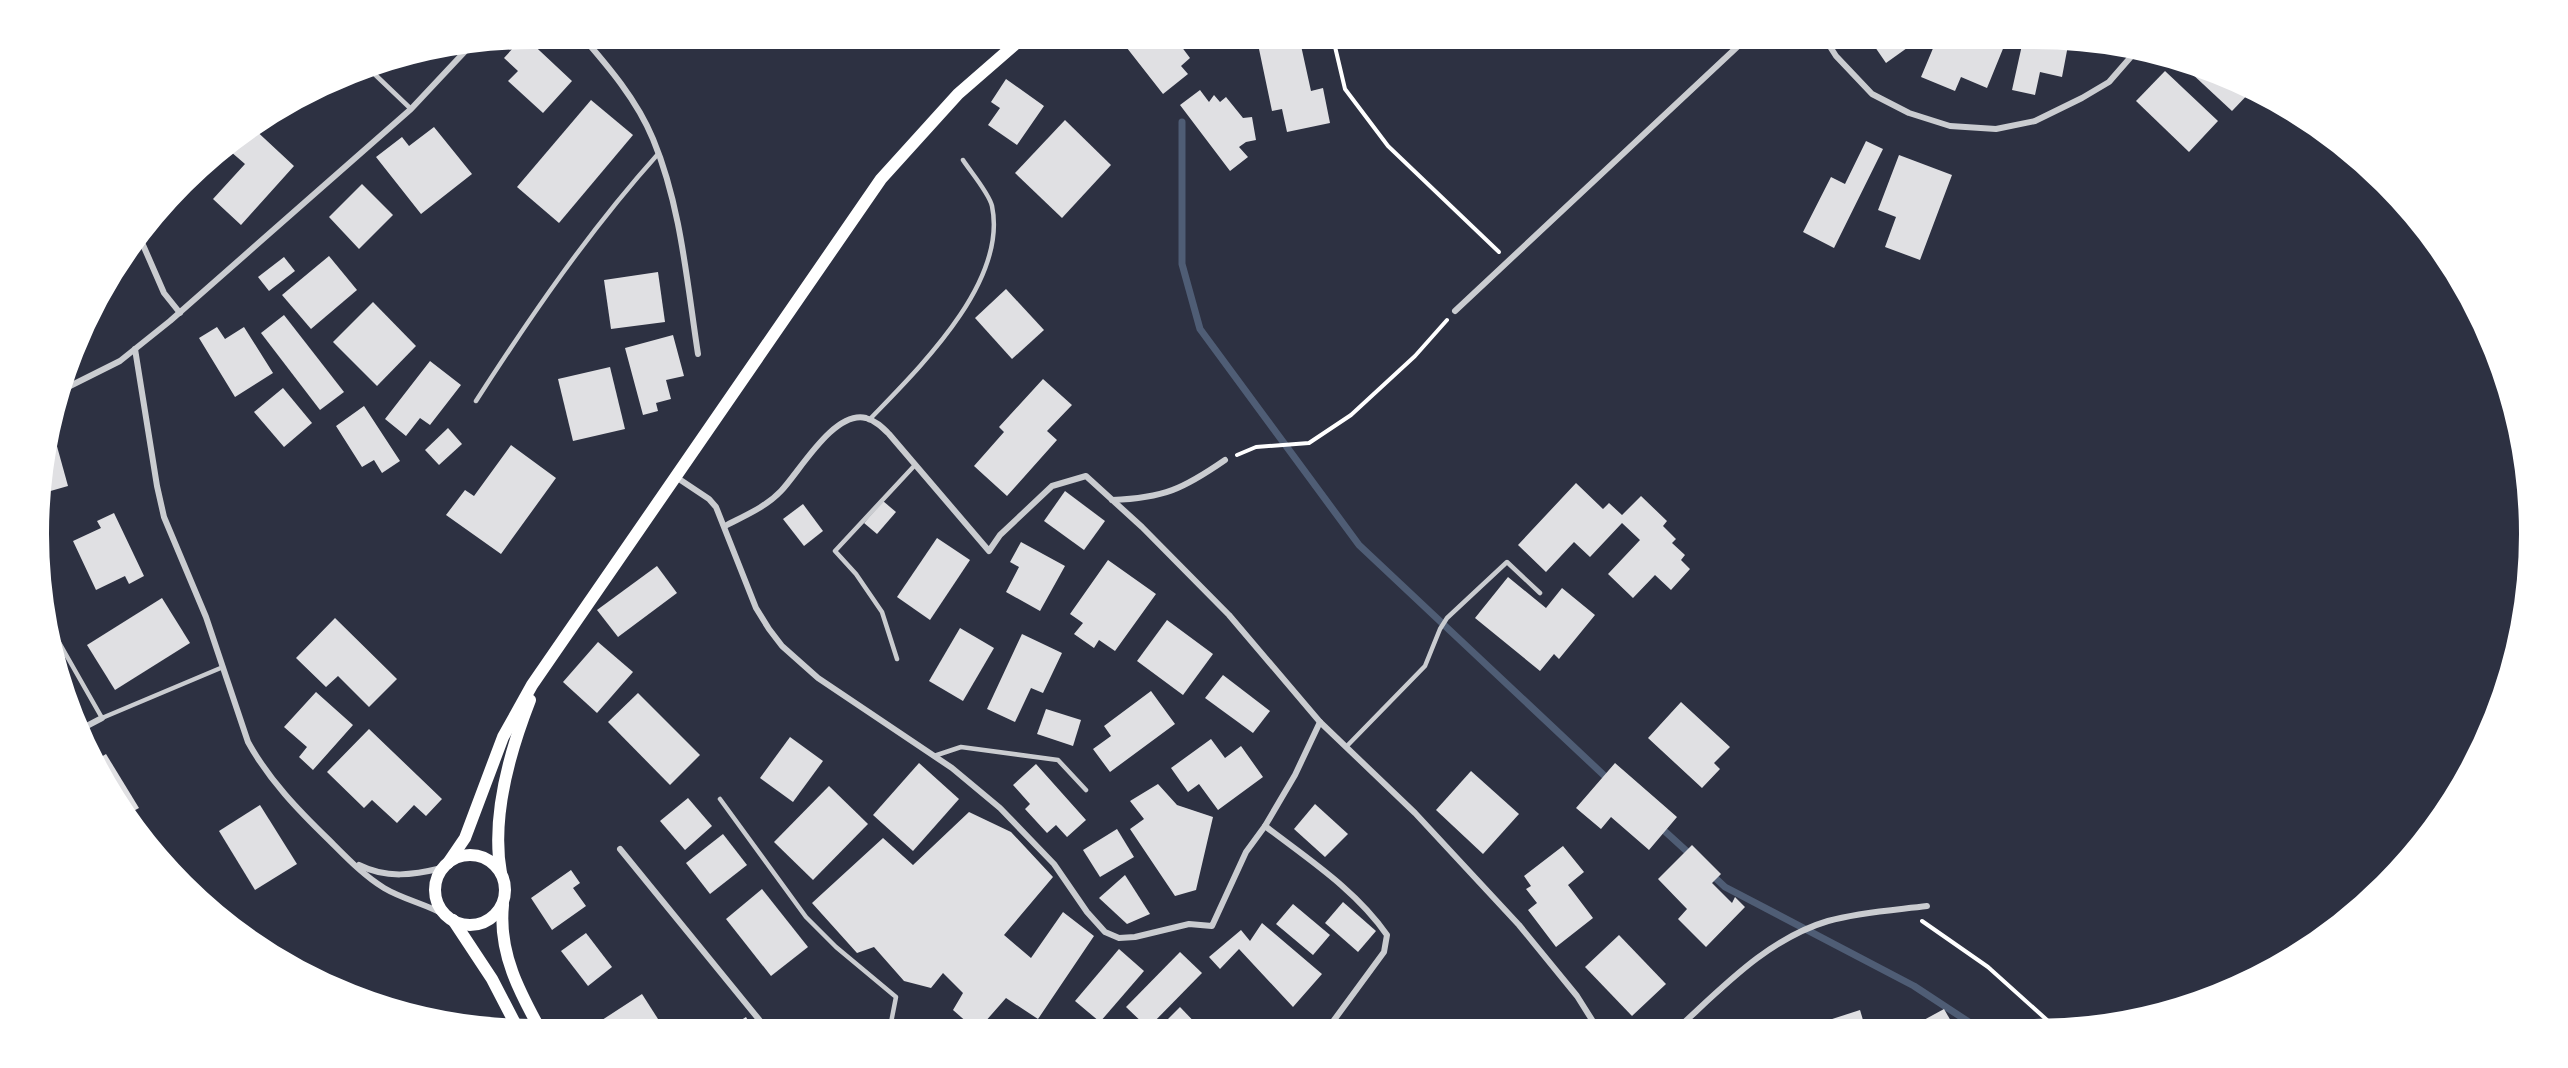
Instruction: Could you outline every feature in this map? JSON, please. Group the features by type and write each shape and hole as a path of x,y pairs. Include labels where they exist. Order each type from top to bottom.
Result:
{"main road":[{"path":"515,1022 492,979 450,918 438,905 435,894 436,880 465,838 491,766 514,715 544,665 881,179 946,106 1015,45"},
{"path":"536,1023 518,988 505,952 501,920 505,893 497,854 507,775 525,713 544,665"},
{"path":"445,866 456,857 474,855 485,858 497,867 501,874"},
{"path":"450,918 459,923 472,925 485,921 496,913 503,902"}],"street":[{"path":"590,45 610,68 633,102 653,139 671,193 698,354"},
{"path":"1455,310 1739,45"},
{"path":"1829,45 1836,56 1872,94 1909,113 1950,126 1996,129 2035,121 2082,98 2109,82 2133,55"},
{"path":"68,387 120,361 180,313 411,109 467,50"},
{"path":"142,242 164,293 180,313"},
{"path":"135,349 160,501 171,537 195,589 248,741 258,761 296,808 341,853 383,888 432,907 450,918"},
{"path":"726,526 760,507 779,493 825,438 839,425 853,418 877,423 889,434 989,551 1008,527 1052,486 1086,476 1142,526 1229,615 1320,722 1415,813 1519,925 1577,996 1594,1023"},
{"path":"1112,500 1137,499 1171,493 1225,460"},
{"path":"675,476 709,499 716,507 726,526 756,608 782,645 818,678 934,756 1000,808 1054,864 1105,932 1119,938 1135,937 1189,924 1212,926 1246,852 1265,826 1295,775 1320,722"},
{"path":"85,727 102,718"},
{"path":"1265,826 1336,880 1375,917 1387,935 1384,952 1332,1023"},
{"path":"620,849 762,1023"},
{"path":"341,853 365,868 387,875 416,874 445,866"},
{"path":"1684,1023 1746,966 1782,942 1826,921 1928,906"}],"lane":[{"path":"373,73 411,109"},
{"path":"476,401 577,250 618,198 658,154"},
{"path":"869,420 931,353 973,294 988,260 995,231 992,203 963,160"},
{"path":"897,659 882,612 856,574 835,551 915,465"},
{"path":"1346,747 1425,666 1447,618 1507,562 1540,593"},
{"path":"56,637 102,718 223,668"},
{"path":"934,756 961,747 1058,760 1086,790"},
{"path":"720,799 806,917 896,997 891,1023"}],"path":[{"path":"1335,45 1345,89 1388,146 1509,261"},
{"path":"1225,460 1256,447 1309,443 1351,415 1415,356 1455,310"},
{"path":"1904,908 1988,968 2050,1023"}],"building":[{"path":"534,45 572,81 543,113 508,81 518,71 504,58 515,46"},
{"path":"1125,45 1180,45 1190,58 1181,66 1188,74 1163,94"},
{"path":"1280,45 1301,45 1311,91 1323,88 1330,123 1287,132 1282,109 1272,111 1259,49"},
{"path":"1874,45 1911,45 1886,63"},
{"path":"1934,45 2005,45 1987,88 1961,77 1955,91 1921,77"},
{"path":"2022,45 2033,47 2033,45 2068,46 2062,77 2040,72 2035,95 2012,90"},
{"path":"2188,70 2248,94 2232,111"},
{"path":"2165,71 2218,121 2189,152 2136,101"},
{"path":"1006,79 1044,106 1017,145 988,125 1000,108 991,102"},
{"path":"1200,90 1209,102 1214,95 1220,102 1226,97 1243,118 1252,117 1256,140 1246,142 1239,147 1248,157 1230,171 1180,105"},
{"path":"591,100 633,135 559,223 517,187"},
{"path":"1065,120 1111,165 1062,218 1015,173"},
{"path":"434,127 472,174 421,214 376,157 402,137 409,146"},
{"path":"256,131 294,166 241,225 213,199 245,164 230,151"},
{"path":"1866,141 1883,149 1834,248 1803,232 1831,177 1845,184"},
{"path":"1899,155 1952,175 1920,260 1885,247 1896,217 1878,210"},
{"path":"362,184 393,215 359,249 329,217"},
{"path":"329,256 357,290 311,329 282,295"},
{"path":"284,257 295,271 269,291 258,277"},
{"path":"658,272 665,322 611,329 604,280"},
{"path":"1006,289 1044,330 1012,359 975,318"},
{"path":"373,302 416,346 377,386 333,342"},
{"path":"284,315 344,392 320,410 261,333"},
{"path":"217,327 225,339 244,327 273,373 235,397 199,338"},
{"path":"673,335 684,376 666,380 671,399 656,403 658,411 643,415 625,348"},
{"path":"430,361 461,385 430,425 420,418 406,436 385,419"},
{"path":"610,367 625,429 573,441 558,379"},
{"path":"1043,379 1072,405 1047,431 1057,440 1007,496 974,466 1004,432 999,427"},
{"path":"283,388 312,423 284,447 254,412"},
{"path":"364,406 400,461 382,473 374,460 362,467 336,426"},
{"path":"448,428 462,444 439,465 425,450"},
{"path":"54,437 68,486 47,492"},
{"path":"511,445 556,478 501,554 446,515 465,490 474,496"},
{"path":"1576,483 1603,509 1609,503 1622,515 1641,496 1667,521 1663,526 1676,539 1672,543 1685,555 1681,560 1690,569 1671,590 1655,575 1633,598 1608,574 1640,540 1622,523 1590,557 1574,542 1546,572 1518,545"},
{"path":"1065,491 1105,521 1084,550 1044,521"},
{"path":"883,501 896,512 877,534 864,523"},
{"path":"803,504 823,531 804,546 783,519"},
{"path":"114,513 144,576 129,584 125,576 96,590 73,541 101,528 97,521"},
{"path":"937,538 970,560 930,620 897,597"},
{"path":"1021,542 1065,566 1040,611 1006,592 1019,567 1010,562"},
{"path":"1108,560 1156,594 1115,651 1099,640 1094,648 1074,634 1083,623 1070,614"},
{"path":"657,566 677,593 618,637 597,610"},
{"path":"1508,577 1546,608 1562,588 1595,615 1559,659 1554,654 1540,671 1475,618"},
{"path":"162,598 190,643 115,690 87,645"},
{"path":"335,618 397,679 369,707 338,676 326,687 296,658"},
{"path":"1167,620 1213,654 1183,695 1137,661"},
{"path":"960,628 994,648 963,701 929,681"},
{"path":"1022,634 1062,653 1043,693 1031,688 1015,722 987,709"},
{"path":"598,642 633,672 597,713 563,682"},
{"path":"1223,675 1270,711 1253,733 1205,698"},
{"path":"1151,691 1175,724 1110,772 1093,749 1111,736 1104,726"},
{"path":"316,692 353,725 313,770 299,757 307,747 284,727"},
{"path":"638,693 700,755 670,785 608,722"},
{"path":"1681,702 1730,747 1714,763 1720,769 1702,788 1648,738"},
{"path":"1046,709 1081,720 1073,746 1037,734"},
{"path":"369,729 442,799 426,816 414,805 397,823 372,800 364,808 327,772"},
{"path":"790,737 823,761 793,802 760,778"},
{"path":"1211,739 1225,758 1241,746 1263,777 1218,810 1199,784 1188,792 1171,768"},
{"path":"106,754 139,808 131,812 100,758"},
{"path":"919,763 959,799 913,851 873,815"},
{"path":"1615,763 1677,817 1649,850 1611,817 1601,829 1576,808"},
{"path":"1036,764 1086,820 1067,837 1056,825 1047,833 1025,809 1030,804 1013,785"},
{"path":"1471,771 1519,814 1483,854 1436,810"},
{"path":"1158,784 1177,805 1213,817 1196,890 1175,896 1130,829 1144,819 1130,801"},
{"path":"829,786 868,824 813,880 774,842"},
{"path":"688,798 712,826 685,850 660,821"},
{"path":"1315,804 1348,834 1325,857 1294,829"},
{"path":"260,805 297,864 255,890 219,831"},
{"path":"969,812 1011,832 1053,877 1004,935 1031,958 1063,912 1094,936 1038,1019 1006,998 984,1023 968,1023 953,1010 963,993 943,973 931,988 904,981 874,947 857,953 812,903 883,838 913,865"},
{"path":"1117,829 1134,857 1100,877 1083,850"},
{"path":"723,834 747,865 710,894 686,863"},
{"path":"1692,845 1721,874 1712,883 1732,903 1735,897 1745,907 1706,947 1678,919 1687,909 1658,879"},
{"path":"1563,846 1584,872 1568,885 1593,918 1556,947 1528,910 1537,903 1526,889 1531,886 1524,876"},
{"path":"571,870 580,883 573,888 586,906 552,930 531,898"},
{"path":"1125,875 1150,914 1127,924 1099,898"},
{"path":"762,889 808,947 771,976 726,919"},
{"path":"1343,902 1376,931 1358,952 1325,923"},
{"path":"1293,904 1330,935 1313,955 1276,924"},
{"path":"1262,923 1322,974 1293,1007 1239,949 1220,969 1209,957 1241,930 1250,941"},
{"path":"586,933 612,967 588,986 561,951"},
{"path":"1619,935 1666,984 1632,1016 1585,967"},
{"path":"1119,949 1144,971 1100,1022 1075,1001"},
{"path":"1180,952 1202,973 1153,1023 1143,1023 1126,1007"},
{"path":"642,994 661,1023 600,1023"},
{"path":"1180,1007 1195,1023 1164,1023"},
{"path":"1944,1009 1952,1023 1918,1023"},
{"path":"1860,1010 1864,1023 1827,1023 1826,1021"},
{"path":"746,1017 749,1023 736,1023"}],"waterway":[{"path":"1182,122 1182,264 1200,329 1359,545 1610,781"},
{"path":"1658,825 1692,856"},
{"path":"1711,874 1725,887 1914,986 1970,1023"}]}
